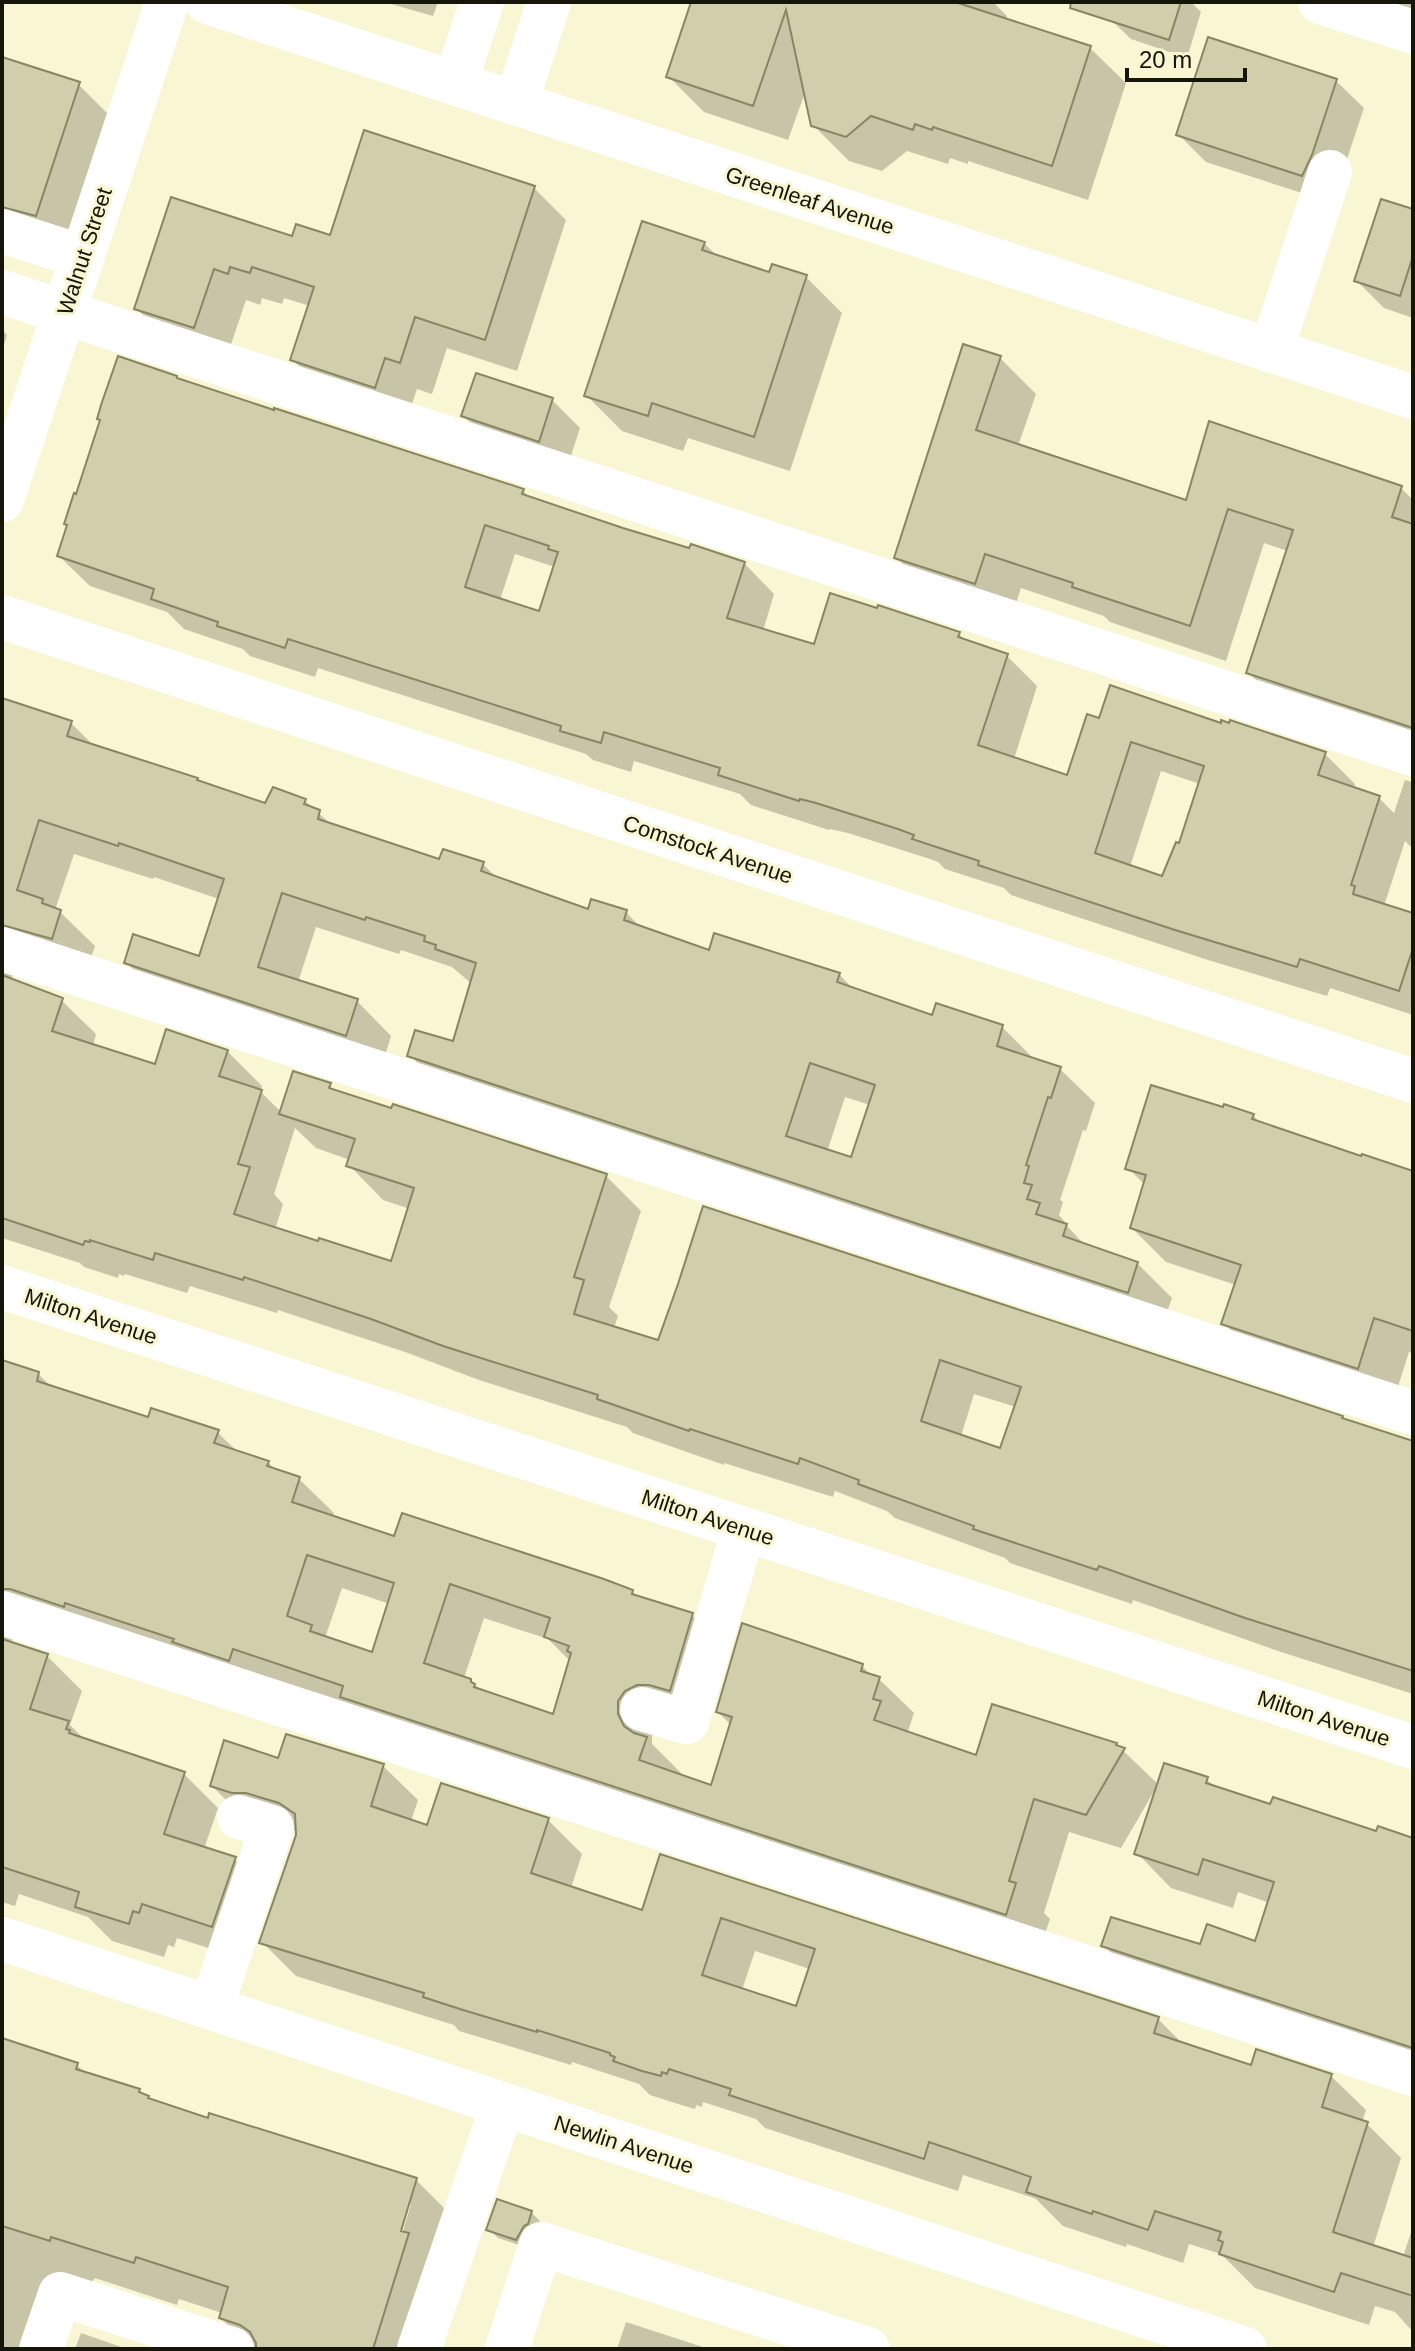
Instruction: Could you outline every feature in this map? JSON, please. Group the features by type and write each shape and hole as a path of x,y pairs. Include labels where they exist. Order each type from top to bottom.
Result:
{"street":[{"name":"Walnut Street","path":"2,500 167,2"},
{"name":"Greenleaf Avenue","path":"207,2 1413,397"},
{"path":"455,83 482,2"},
{"path":"516,103 549,2"},
{"path":"1320,2 1413,32"},
{"path":"1271,351 1330,172"},
{"path":"2,231 83,257"},
{"path":"2,292 1413,754"},
{"name":"Comstock Avenue","path":"2,617 1413,1081"},
{"path":"2,949 1413,1413"},
{"name":"Milton Avenue","path":"2,1287 1413,1747"},
{"path":"642,1709 687,1722 744,1529"},
{"path":"2,1613 1413,2074"},
{"path":"211,2008 272,1827 239,1817"},
{"name":"Newlin Avenue","path":"2,1939 1245,2349"},
{"path":"419,2349 503,2104"},
{"path":"507,2349 541,2244 868,2349"},
{"path":"41,2349 60,2294 232,2349"}],"building":[{"path":"691,2 955,2 1091,46 1052,166 933,127 932,130 915,124 913,130 871,116 846,137 811,126 786,10 753,106 666,77"},
{"path":"1071,2 1181,2 1169,40 1070,8"},
{"path":"1208,37 1337,79 1302,176 1176,135"},
{"path":"2,57 80,82 36,216 2,207"},
{"path":"364,130 535,186 485,340 415,317 400,363 385,358 375,388 290,360 314,287 252,267 250,273 230,267 228,274 214,269 194,328 134,309 171,197 292,236 296,224 330,235"},
{"path":"1381,199 1413,209 1413,256 1400,296 1354,281"},
{"path":"642,221 705,242 702,250 769,272 772,264 807,275 754,437 652,403 648,416 584,396"},
{"path":"963,344 1001,356 976,430 1186,500 1209,421 1402,486 1392,517 1413,524 1413,728 1246,673 1293,530 1228,509 1190,626 985,554 975,584 894,558"},
{"path":"118,356 274,410 524,489 522,494 623,528 689,548 691,544 745,562 727,618 814,644 830,593 960,632 958,637 1008,654 978,745 1067,775 1087,714 1099,718 1110,685 1221,723 1221,720 1229,723 1230,720 1326,752 1318,775 1380,796 1351,885 1355,886 1353,894 1413,913 1413,948 1399,991 1300,959 1297,967 1175,930 978,865 979,861 912,839 914,835 898,829 718,775 720,768 604,732 601,743 560,731 561,726 288,639 285,648 217,626 218,622 151,599 154,589 57,556 67,525 64,524 100,420 97,419","holes":["485,525 549,546 548,549 558,552 539,611 465,587","1131,742 1204,766 1179,843 1176,842 1162,876 1095,853"]},
{"path":"476,373 553,398 539,442 461,416"},
{"path":"2,698 72,721 67,736 265,803 273,787 306,799 304,804 320,810 318,819 439,859 443,849 484,862 481,871 588,909 591,899 627,910 624,920 709,950 714,933 840,973 837,982 932,1015 936,1003 1003,1025 997,1046 1061,1067 1026,1165 1029,1166 1024,1183 1032,1185 1027,1199 1040,1203 1036,1214 1067,1224 1063,1236 1138,1262 1128,1293 407,1056 415,1030 453,1041 476,963 435,949 436,945 424,941 425,936 366,917 365,920 282,893 258,967 358,999 346,1036 124,963 133,934 199,956 224,879 119,843 118,846 39,820 17,890 43,899 42,903 61,910 52,939 2,925","holes":["810,1063 875,1085 851,1157 786,1136"]},
{"path":"2,975 63,998 52,1031 155,1064 166,1029 228,1050 219,1076 262,1090 238,1164 250,1167 234,1214 391,1261 414,1188 346,1166 355,1139 279,1114 293,1071 331,1083 329,1088 391,1108 393,1104 607,1174 574,1277 584,1280 574,1314 658,1340 703,1206 1413,1441 1413,1671 1245,1618 1099,1566 1097,1570 973,1529 974,1526 858,1484 859,1480 800,1458 798,1464 689,1431 597,1399 598,1395 443,1346 244,1277 243,1280 155,1253 153,1260 90,1240 83,1245 2,1218","holes":["940,1360 1021,1387 1000,1448 921,1421"]},
{"path":"1151,1085 1223,1107 1224,1104 1254,1114 1252,1119 1413,1171 1413,1331 1374,1318 1358,1369 1221,1324 1241,1265 1130,1228 1146,1175 1125,1169"},
{"path":"2,1360 39,1372 37,1381 148,1417 151,1408 219,1430 214,1443 269,1461 267,1466 300,1477 292,1502 394,1536 402,1513 604,1579 633,1590 632,1594 693,1613 670,1691 637,1685 625,1691 618,1701 618,1714 624,1726 647,1737 639,1760 711,1785 732,1717 716,1712 742,1623 863,1664 861,1671 880,1677 873,1699 881,1701 874,1720 976,1755 992,1704 1125,1748 1086,1815 1034,1799 1009,1881 1016,1883 1006,1915 340,1697 343,1686 233,1649 229,1661 172,1642 174,1639 65,1603 64,1607 2,1589","holes":["307,1555 394,1583 372,1652 310,1631 312,1625 287,1616","450,1584 550,1618 544,1637 569,1646 567,1651 571,1653 553,1714 474,1687 471,1679 424,1663"]},
{"path":"2,1639 48,1654 30,1709 69,1721 66,1729 70,1730 69,1733 185,1772 164,1834 236,1857 212,1927 142,1904 139,1913 133,1911 129,1924 75,1907 79,1892 2,1867"},
{"path":"286,1734 384,1764 371,1806 427,1825 441,1783 549,1818 531,1873 642,1910 660,1854 1159,2017 1154,2033 1251,2065 1256,2049 1332,2074 1322,2107 1368,2122 1333,2232 1413,2258 1413,2296 1341,2273 1334,2292 1219,2254 1223,2242 1218,2240 1221,2232 1155,2211 1148,2230 1093,2211 1092,2214 1026,2192 1031,2177 929,2142 924,2159 729,2095 731,2089 669,2069 667,2074 662,2072 661,2076 642,2071 613,2061 615,2057 610,2053 463,2010 423,1997 424,1993 259,1943 296,1835 295,1814 279,1803 210,1786 224,1740 278,1758","holes":["721,1918 815,1949 796,2006 702,1975"]},
{"path":"1164,1763 1208,1777 1206,1783 1270,1804 1273,1797 1376,1831 1378,1826 1413,1838 1413,2048 1101,1946 1111,1917 1200,1944 1207,1924 1255,1941 1274,1882 1203,1859 1198,1875 1134,1854"},
{"path":"2,2038 78,2063 76,2069 140,2089 139,2092 148,2098 208,2118 209,2113 417,2178 401,2231 409,2233 373,2349 256,2349 250,2332 219,2318 228,2287 136,2257 134,2263 51,2237 50,2241 2,2226"},
{"path":"497,2199 532,2211 528,2224 516,2240 486,2230"}]}
